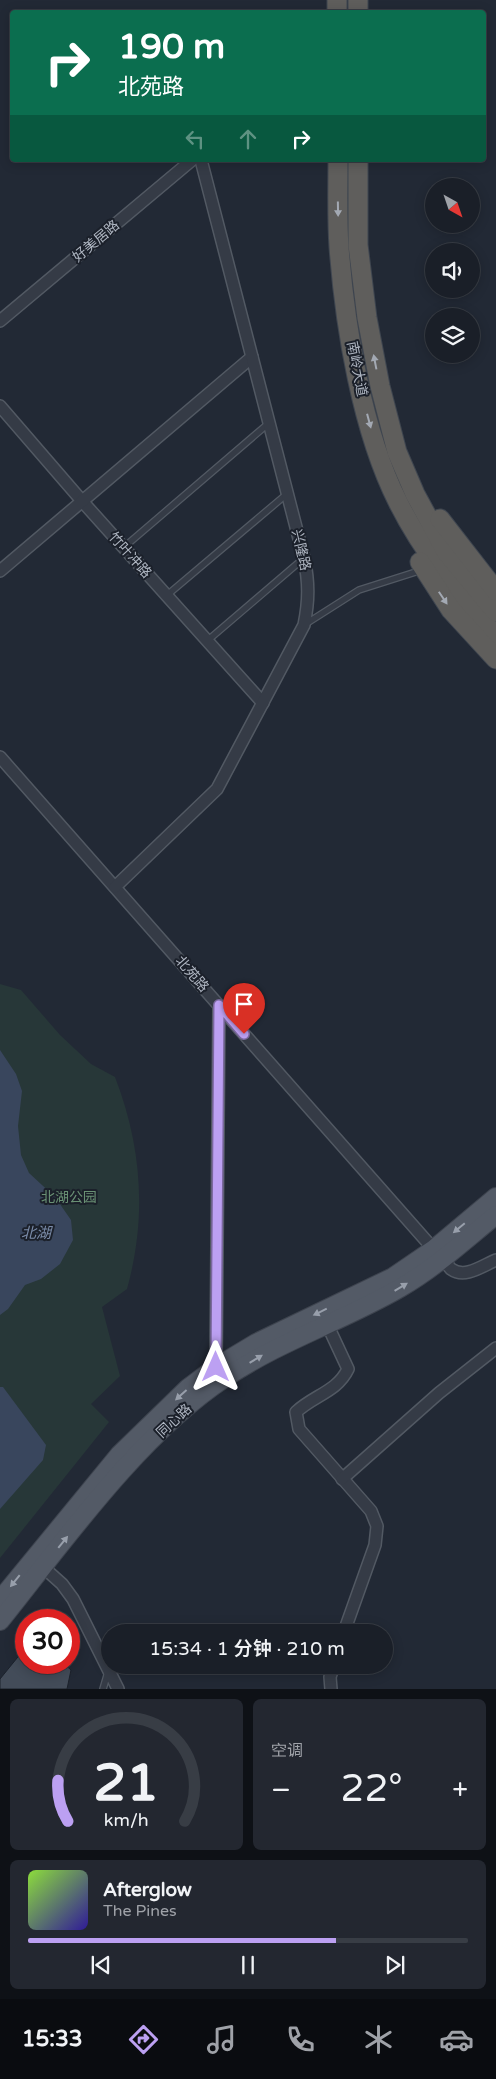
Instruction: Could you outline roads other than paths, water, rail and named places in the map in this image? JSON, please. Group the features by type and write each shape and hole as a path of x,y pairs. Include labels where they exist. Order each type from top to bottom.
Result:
{"highway":[{"name":"南岭大道","path":"338,162 339,247 348,321 361,391 392,506 435,562"},
{"name":"南岭大道","path":"358,162 358,244 367,318 380,386 397,452 415,494 435,562"},
{"path":"397,452 458,545 496,591"},
{"path":"435,562 496,612"},
{"path":"435,562 496,636"},
{"path":"435,562 451,610 496,659"}],"main road":[{"name":"同心路","path":"0,1621 129,1464 197,1399 224,1378 262,1355 400,1288 496,1197"},
{"name":"同心路","path":"0,1600 119,1455 162,1412 216,1367 256,1343 438,1254 496,1215"}],"street":[{"name":"好美居路","path":"0,322 190,162"},
{"name":"兴隆路","path":"115,887 217,789 304,625 309,591 304,558 288,493 202,162"},
{"path":"0,571 252,357"},
{"name":"竹叶冲路","path":"0,406 82,502 263,703"},
{"name":"北苑路","path":"0,757 457,1274 465,1274 496,1260"},
{"path":"216,1367 219,1005"},
{"path":"326,1324 348,1369 342,1381 329,1391 309,1400 296,1412 300,1429 371,1511 377,1526 375,1544 347,1624"},
{"path":"342,1478 439,1393 496,1348"},
{"path":"43,1567 62,1584 73,1599 101,1656"},
{"path":"110,1674 118,1689"},
{"path":"331,1674 331,1689"}],"lane":[{"path":"123,548 269,423"},
{"path":"166,596 288,493"},
{"path":"207,641 304,558"},
{"path":"304,625 359,590 435,562"},
{"path":"103,1689 107,1674"}],"water":[{"name":"北湖","path":"0,1050 16,1074 22,1091 18,1126 21,1155 29,1173 55,1197 71,1220 73,1240 60,1264 41,1279 25,1285 8,1309 0,1315"},
{"path":"0,1387 3,1387 46,1445 43,1460 0,1509"}],"park label":[{"name":"北湖公园","path":"69,1197"}]}
